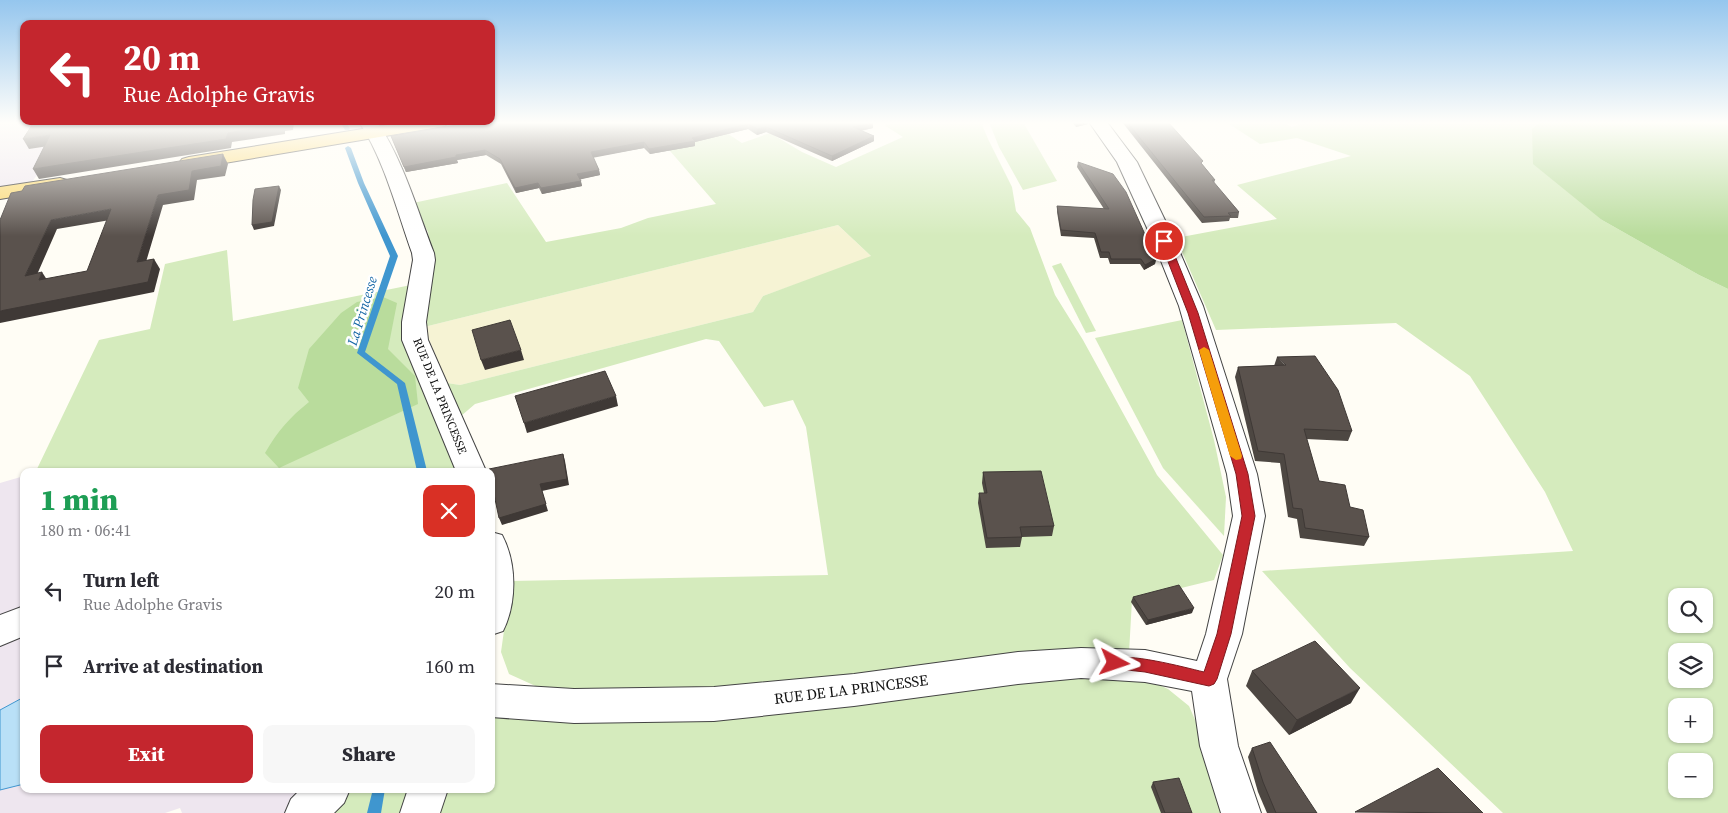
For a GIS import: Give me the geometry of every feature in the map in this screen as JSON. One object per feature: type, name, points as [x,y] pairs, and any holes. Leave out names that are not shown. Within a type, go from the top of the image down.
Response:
[{"type":"main road","points":[[169,166],[201,160]]},
{"type":"main road","points":[[0,193],[81,180]]},
{"type":"street","name":"RUE DE LA PRINCESSE","points":[[385,160],[423,253],[424,260],[414,322],[415,340],[470,468]]},
{"type":"street","points":[[1126,160],[1164,241],[1191,306],[1242,474],[1246,496],[1249,516],[1240,565],[1224,634],[1209,679],[1219,746],[1241,813]]},
{"type":"street","points":[[495,569],[498,587],[495,602]]},
{"type":"street","points":[[0,631],[20,622]]},
{"type":"street","name":"RUE DE LA PRINCESSE","points":[[495,700],[574,706],[714,704],[854,690],[1018,668],[1081,663],[1115,663],[1145,666],[1209,679]]},
{"type":"street","points":[[305,813],[326,793]]},
{"type":"street","points":[[420,813],[427,793]]},
{"type":"shaded area","points":[[0,160],[48,160],[26,190],[0,194]]},
{"type":"shaded area","points":[[838,225],[872,257],[763,296],[753,312],[460,385],[447,383],[424,327]]},
{"type":"shaded area","points":[[20,477],[20,793],[315,793],[294,813],[182,813],[180,808],[165,813],[0,813],[0,483]]},
{"type":"green space","points":[[678,160],[820,160],[836,167],[852,160],[998,160],[1012,187],[1016,211],[1030,228],[1055,295],[1083,340],[1157,475],[1223,555],[1214,580],[1132,600],[1129,653],[826,685],[551,693],[509,674],[501,652],[511,581],[828,575],[806,427],[793,400],[764,407],[719,341],[706,339],[475,404],[461,416],[447,383],[460,385],[753,312],[763,296],[871,256],[838,225],[424,327],[432,261],[428,232],[413,203],[507,183],[546,242],[621,228],[648,218],[716,204]]},
{"type":"green space","points":[[1006,160],[1045,160],[1057,181],[1023,190]]},
{"type":"green space","points":[[1336,160],[1556,160],[1602,220],[1699,275],[1728,289],[1728,813],[1503,813],[1350,668],[1262,571],[1573,551],[1545,492],[1470,376],[1396,323],[1216,330],[1176,238],[1277,219],[1237,185]]},
{"type":"green space","points":[[1533,160],[1728,160],[1728,289],[1699,275],[1602,220],[1533,164]]},
{"type":"green space","points":[[227,250],[233,321],[411,285],[402,322],[409,356],[438,410],[456,468],[37,468],[99,340],[150,329],[165,264]]},
{"type":"green space","points":[[1061,263],[1096,331],[1086,333],[1052,266]]},
{"type":"green space","points":[[383,297],[397,303],[388,349],[415,376],[418,404],[279,468],[265,453],[284,425],[309,402],[298,388],[309,349],[341,313],[357,302]]},
{"type":"green space","points":[[1182,320],[1214,440],[1226,497],[1224,536],[1163,468],[1095,338]]},
{"type":"green space","points":[[1140,676],[1168,689],[1189,706],[1206,745],[1228,813],[431,813],[437,793],[495,793],[495,714],[973,681]]},
{"type":"green space","points":[[338,793],[416,793],[411,813],[315,813]]},
{"type":"water","points":[[20,699],[20,785],[0,790],[0,710]]},
{"type":"building","points":[[38,160],[91,160],[33,169]]},
{"type":"building","points":[[186,160],[222,160],[221,166],[192,171],[189,190],[158,195],[137,262],[154,259],[148,282],[0,311],[0,220],[11,193],[22,191],[25,186]],"holes":[[[111,209],[87,271],[39,280],[42,272],[25,276],[51,220]]]},
{"type":"building","points":[[401,160],[441,160],[404,167]]},
{"type":"building","points":[[500,160],[595,160],[599,170],[577,174],[581,181],[541,188],[538,183],[515,188]]},
{"type":"building","points":[[1158,160],[1202,160],[1201,163],[1215,180],[1212,180],[1239,212],[1228,213],[1231,216],[1204,217]]},
{"type":"building","points":[[1078,162],[1113,174],[1126,192],[1156,259],[1145,265],[1141,259],[1111,259],[1109,252],[1101,252],[1095,233],[1061,230],[1057,206],[1109,209]]},
{"type":"building","points":[[279,186],[272,222],[252,225],[255,189]]},
{"type":"building","points":[[510,320],[521,350],[481,360],[472,330]]},
{"type":"building","points":[[1315,356],[1338,390],[1352,431],[1304,429],[1319,481],[1345,485],[1350,507],[1363,510],[1369,537],[1305,528],[1302,509],[1293,508],[1284,454],[1258,451],[1238,367],[1286,365],[1277,357]]},
{"type":"building","points":[[605,371],[616,396],[524,423],[515,396]]},
{"type":"building","points":[[563,454],[567,479],[540,484],[546,504],[499,518],[495,499],[494,468]]},
{"type":"building","points":[[1041,471],[1054,526],[1020,527],[1022,537],[987,538],[979,493],[987,493],[983,472]]},
{"type":"building","points":[[1179,585],[1194,608],[1148,620],[1133,597]]},
{"type":"building","points":[[1315,641],[1360,688],[1297,720],[1252,671]]},
{"type":"building","points":[[1270,742],[1317,813],[1276,813],[1252,748]]},
{"type":"building","points":[[1438,768],[1483,813],[1355,812]]},
{"type":"building","points":[[1179,778],[1192,813],[1165,813],[1153,782]]},
{"type":"waterway","name":"La Princesse","points":[[352,160],[394,256],[361,353],[401,383],[421,468]]},
{"type":"waterway","name":"La Princesse","points":[[374,813],[378,793]]},
{"type":"slow traffic","points":[[1204,350],[1236,456]]},
{"type":"route","points":[[1115,663],[1145,666],[1209,679],[1224,634],[1249,516],[1242,474],[1191,306],[1164,241]]}]
